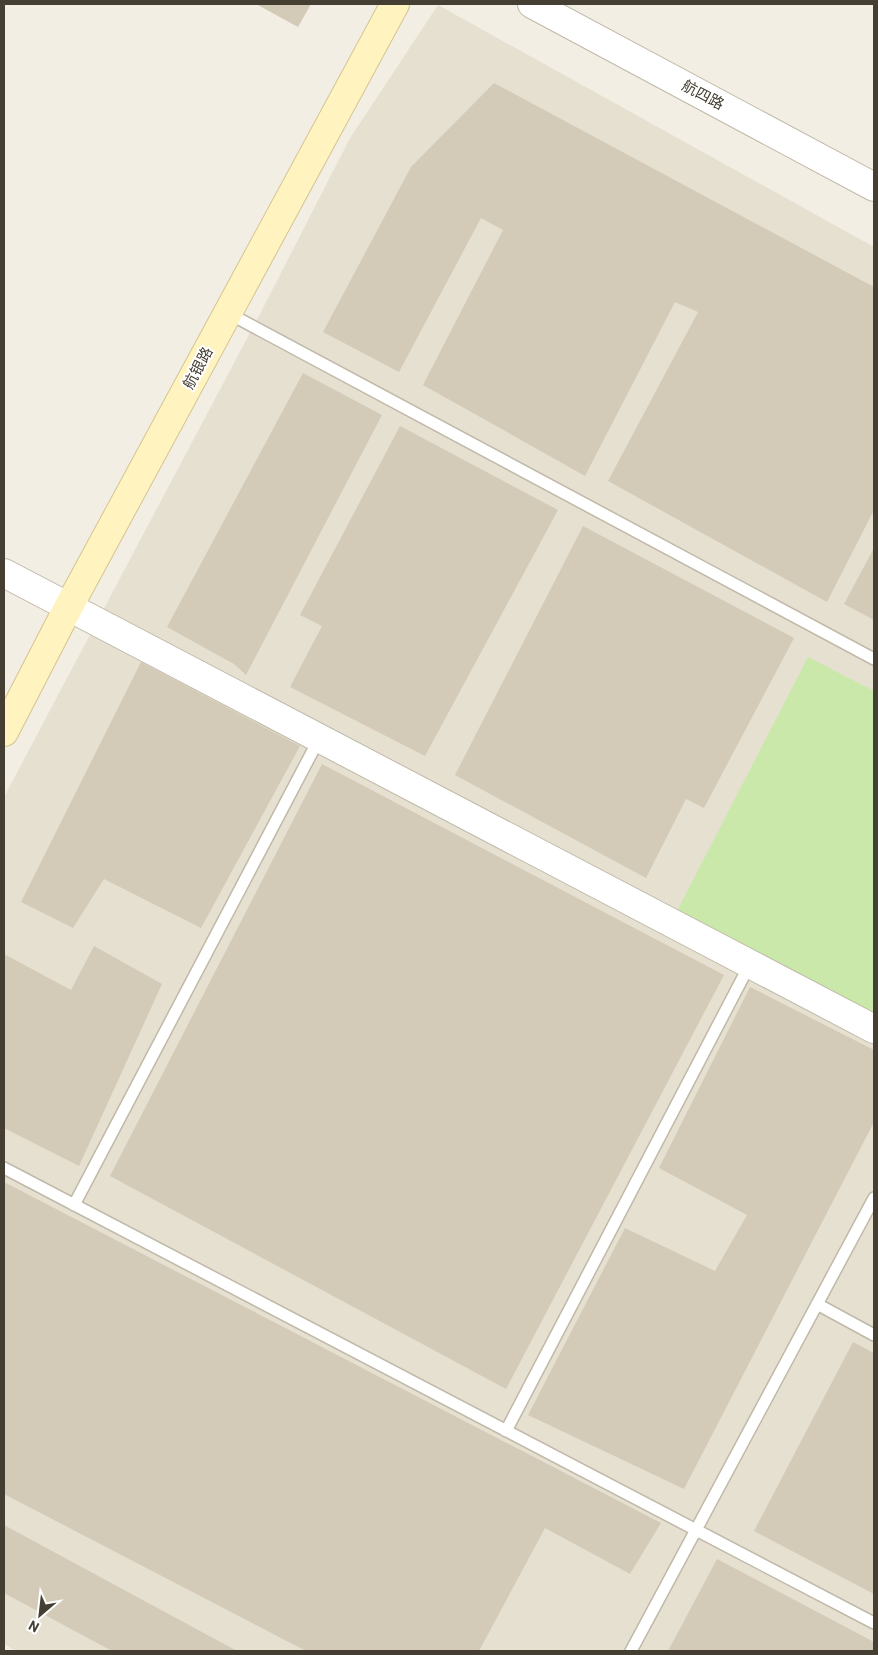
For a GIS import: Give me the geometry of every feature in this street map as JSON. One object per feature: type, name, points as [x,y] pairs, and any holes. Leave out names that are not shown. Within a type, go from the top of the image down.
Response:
[{"type":"main road","name":"航银路","points":[[4,732],[68,608],[395,4]]},
{"type":"street","name":"航四路","points":[[532,4],[874,187]]},
{"type":"street","points":[[4,573],[874,1029]]},
{"type":"lane","points":[[228,313],[874,659]]},
{"type":"lane","points":[[74,1205],[319,739]]},
{"type":"lane","points":[[506,1431],[750,964]]},
{"type":"lane","points":[[4,1168],[874,1623]]},
{"type":"lane","points":[[631,1651],[874,1198]]},
{"type":"lane","points":[[817,1304],[874,1335]]},
{"type":"shaded area","points":[[438,5],[874,247],[874,1651],[16,1651],[4,1644],[4,797],[261,312],[350,138]]},
{"type":"green space","points":[[808,657],[874,691],[874,1014],[677,911]]},
{"type":"building","points":[[256,4],[311,4],[298,27]]},
{"type":"building","points":[[494,83],[874,287],[874,510],[827,602],[608,481],[698,312],[675,302],[585,476],[423,385],[503,230],[481,218],[399,372],[323,332],[411,167]]},
{"type":"building","points":[[303,373],[382,415],[246,675],[234,664],[167,627]]},
{"type":"building","points":[[400,426],[558,510],[425,756],[290,687],[322,626],[300,615]]},
{"type":"building","points":[[583,526],[794,638],[704,808],[686,799],[646,878],[455,775]]},
{"type":"building","points":[[874,548],[874,620],[844,604]]},
{"type":"building","points":[[141,662],[300,746],[201,928],[104,879],[73,928],[21,902]]},
{"type":"building","points":[[322,764],[724,975],[506,1389],[110,1176]]},
{"type":"building","points":[[94,946],[162,984],[79,1166],[4,1128],[4,954],[71,990]]},
{"type":"building","points":[[750,987],[874,1050],[874,1122],[684,1489],[528,1415],[625,1228],[715,1271],[747,1215],[659,1168]]},
{"type":"building","points":[[4,1182],[661,1523],[630,1574],[545,1528],[479,1651],[306,1651],[4,1494]]},
{"type":"building","points":[[853,1342],[874,1353],[874,1594],[754,1531]]},
{"type":"building","points":[[4,1525],[237,1651],[112,1651],[4,1593]]},
{"type":"building","points":[[717,1559],[874,1642],[874,1651],[668,1651]]}]
